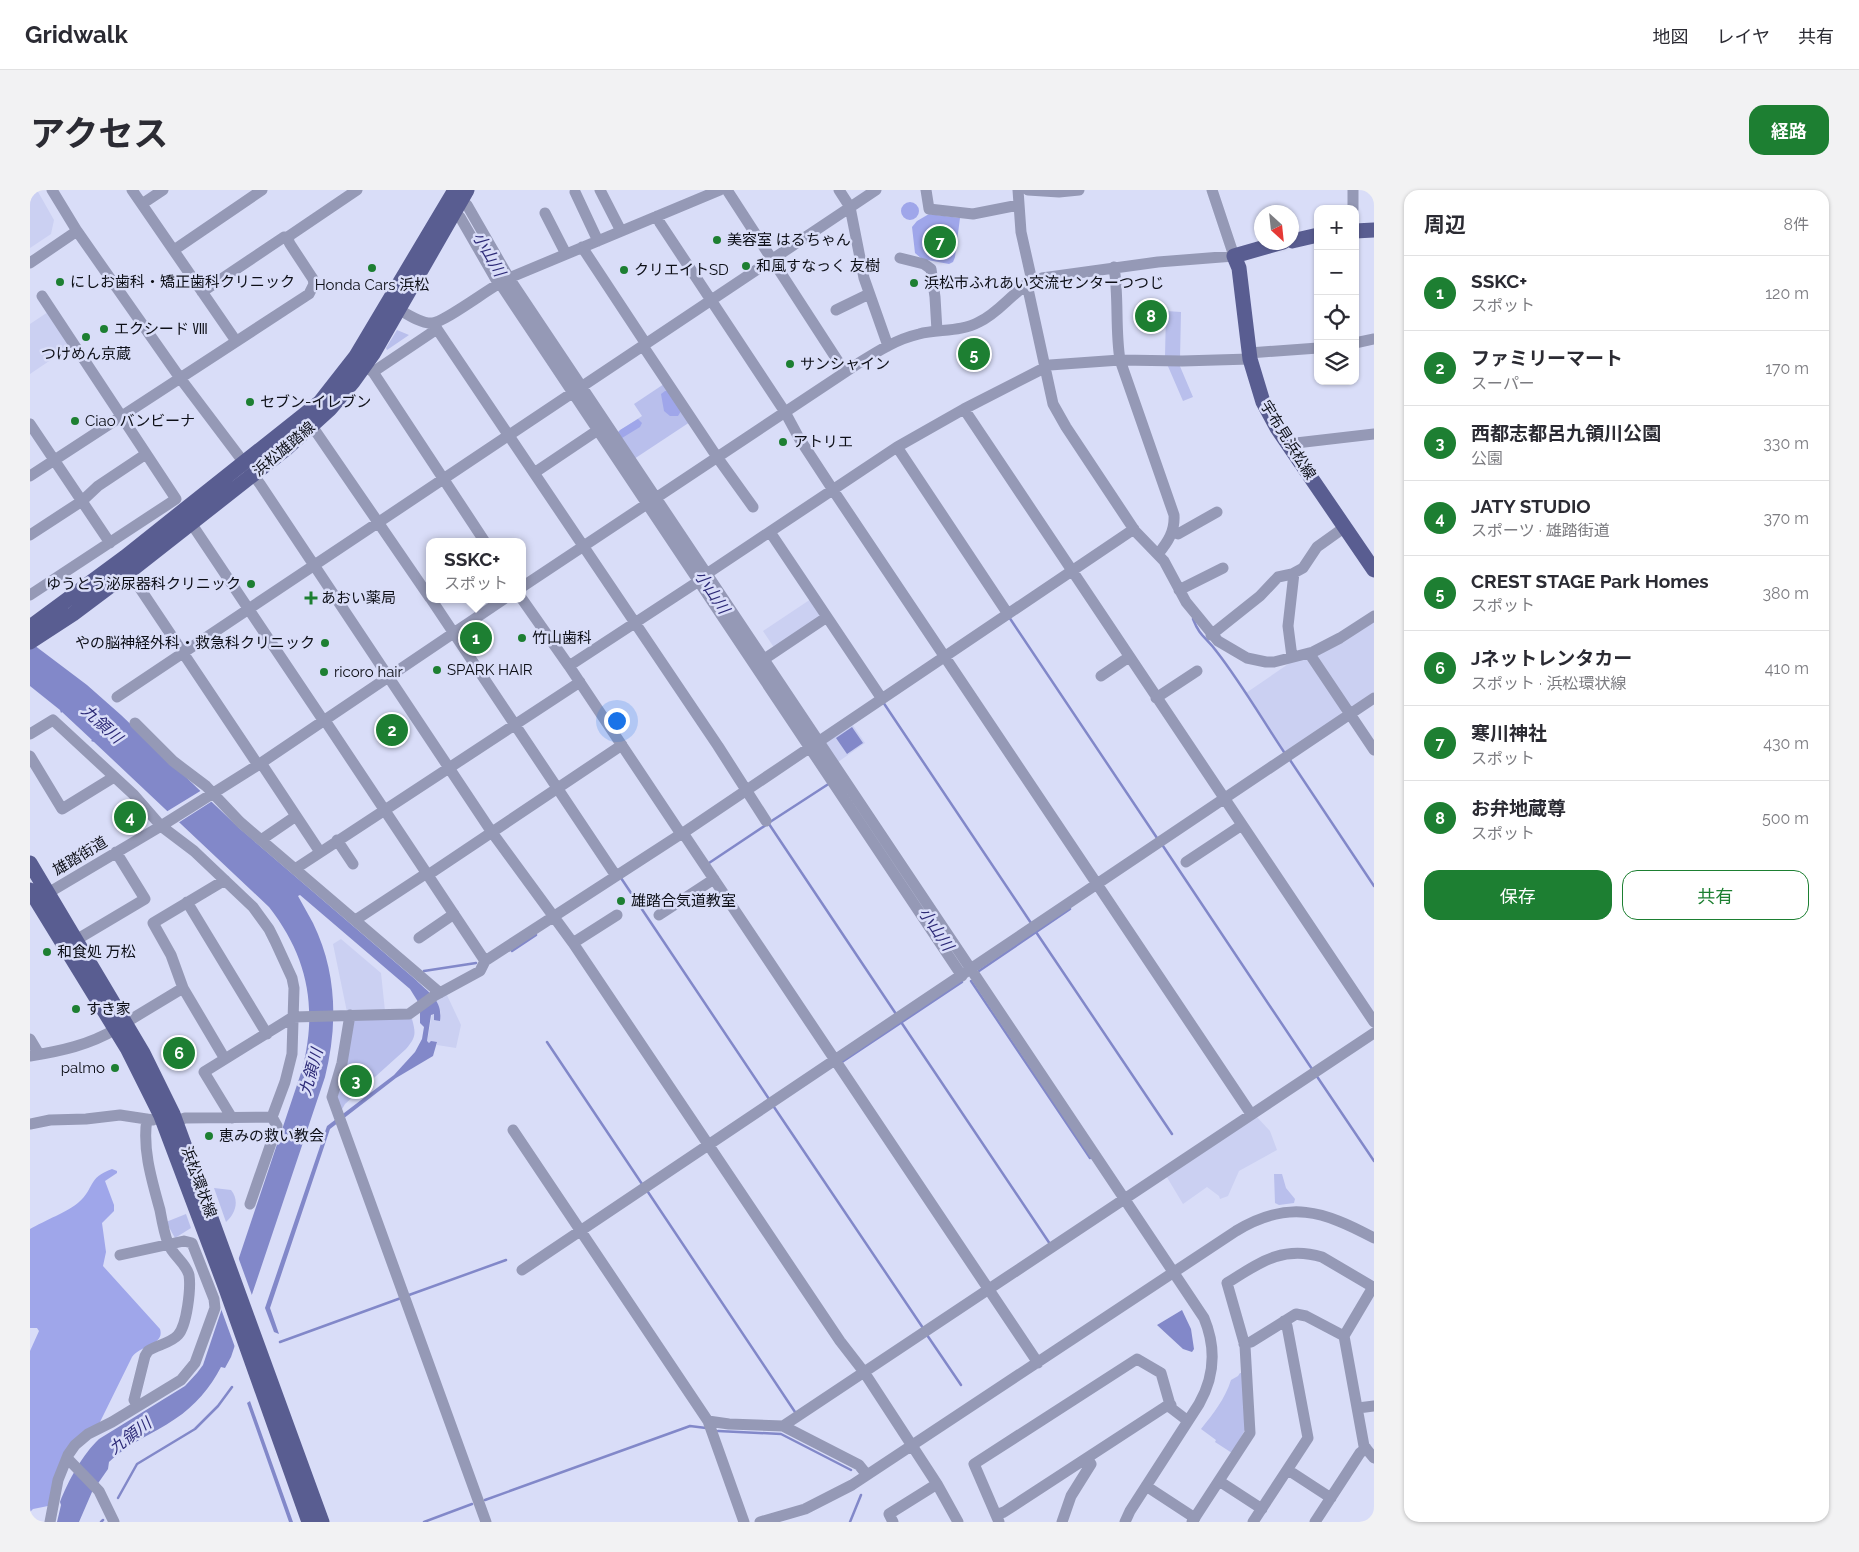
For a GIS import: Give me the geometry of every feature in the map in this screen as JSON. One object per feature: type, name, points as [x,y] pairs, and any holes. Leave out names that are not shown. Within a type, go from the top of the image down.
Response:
[{"type":"main road","name":"浜松雄踏線","points":[[31,636],[79,609],[191,523],[320,402],[393,306],[459,198]]},
{"type":"main road","name":"浜松雄踏線","points":[[31,636],[101,575],[312,426],[368,369],[393,306],[459,198]]},
{"type":"main road","points":[[1359,231],[1374,230]]},
{"type":"main road","points":[[1299,239],[1314,236]]},
{"type":"main road","points":[[1234,256],[1255,250]]},
{"type":"main road","name":"宇布見浜松線","points":[[1234,256],[1239,268],[1249,356],[1263,402],[1290,448],[1374,570]]},
{"type":"main road","name":"浜松環状線","points":[[30,863],[36,896],[120,1026],[152,1069],[176,1122],[322,1522]]},
{"type":"main road","name":"浜松環状線","points":[[36,896],[76,940],[120,1026],[141,1075],[154,1118],[225,1286],[309,1522]]},
{"type":"street","points":[[52,190],[77,230],[180,378],[248,470],[314,565],[491,831],[573,943],[840,1341],[864,1372],[937,1484],[958,1522]]},
{"type":"street","points":[[132,190],[236,341]]},
{"type":"street","points":[[142,204],[163,190]]},
{"type":"street","points":[[174,250],[262,190]]},
{"type":"street","points":[[600,190],[621,231]]},
{"type":"street","points":[[483,538],[368,369],[436,326],[503,280],[720,190]]},
{"type":"street","points":[[727,190],[845,372]]},
{"type":"street","points":[[839,190],[850,207],[862,272],[888,346]]},
{"type":"street","points":[[117,697],[876,190]]},
{"type":"street","points":[[926,190],[929,209],[973,214],[1019,205]]},
{"type":"street","points":[[1018,190],[1021,232],[1029,283],[1028,289],[1053,404],[1066,427],[1134,529],[1164,561],[1190,608],[1212,634],[1237,653],[1257,661],[1274,662],[1309,653],[1340,638],[1374,616]]},
{"type":"street","points":[[1028,190],[1059,192],[1079,190]]},
{"type":"street","points":[[526,584],[845,372],[888,346],[910,336],[967,327],[979,323],[1029,283],[1053,276],[1158,262],[1234,256],[1212,190]]},
{"type":"street","points":[[1353,190],[1353,205]]},
{"type":"street","points":[[30,476],[309,294],[314,284],[290,244],[289,238],[293,233],[351,192]]},
{"type":"street","points":[[575,192],[598,241]]},
{"type":"street","points":[[459,198],[467,205],[503,280],[966,973],[1204,1318],[1212,1346],[1212,1366],[1208,1386],[1125,1522]]},
{"type":"street","points":[[545,213],[566,254]]},
{"type":"street","points":[[657,216],[710,301],[785,412],[799,438],[833,490],[1251,1114]]},
{"type":"street","points":[[30,263],[77,230]]},
{"type":"street","points":[[202,292],[284,237],[289,238]]},
{"type":"street","points":[[582,247],[717,457],[753,507]]},
{"type":"street","points":[[900,258],[924,264],[931,269],[936,297],[937,331]]},
{"type":"street","points":[[1114,267],[1117,291],[1116,335],[1120,360],[1174,515],[1173,532],[1158,554]]},
{"type":"street","points":[[836,310],[869,294]]},
{"type":"street","points":[[30,595],[176,499],[42,296]]},
{"type":"street","points":[[393,306],[436,326],[718,746],[766,821]]},
{"type":"street","points":[[1359,342],[1374,339]]},
{"type":"street","points":[[569,666],[897,447],[964,409],[1050,365],[1120,360],[1182,361],[1314,348]]},
{"type":"street","points":[[577,390],[598,430],[651,501]]},
{"type":"street","points":[[964,409],[1374,1022]]},
{"type":"street","points":[[30,424],[110,543]]},
{"type":"street","points":[[312,426],[426,593]]},
{"type":"street","points":[[534,473],[598,430]]},
{"type":"street","points":[[1290,448],[1296,443],[1374,434]]},
{"type":"street","points":[[897,447],[1008,614]]},
{"type":"street","points":[[30,535],[82,501],[98,486],[146,454]]},
{"type":"street","points":[[1173,532],[1178,534],[1217,512]]},
{"type":"street","points":[[191,523],[485,962]]},
{"type":"street","points":[[1212,634],[1260,596],[1278,577],[1294,573],[1303,568],[1317,547],[1345,527]]},
{"type":"street","points":[[232,1118],[204,1072],[298,1017],[404,1015],[414,1010],[437,994],[480,971],[485,962],[746,791],[1134,529]]},
{"type":"street","points":[[770,532],[882,699]]},
{"type":"street","points":[[1179,590],[1223,568]]},
{"type":"street","points":[[129,572],[320,852]]},
{"type":"street","points":[[1292,658],[1288,626],[1294,573]]},
{"type":"street","points":[[703,578],[763,660],[794,715]]},
{"type":"street","points":[[433,603],[616,876]]},
{"type":"street","name":"雄踏街道","points":[[36,896],[166,823],[260,764],[498,603]]},
{"type":"street","points":[[525,603],[714,879],[1038,1363]]},
{"type":"street","points":[[763,660],[827,617]]},
{"type":"street","points":[[1309,653],[1374,750]]},
{"type":"street","points":[[1101,676],[1129,657]]},
{"type":"street","points":[[1156,698],[1197,670]]},
{"type":"street","points":[[295,869],[580,682]]},
{"type":"street","points":[[522,1270],[1374,698]]},
{"type":"street","points":[[30,734],[53,720],[166,823],[253,907],[275,941],[293,982],[298,1017],[285,1082],[272,1117],[277,1126],[250,1204]]},
{"type":"street","points":[[135,724],[240,822],[356,921],[437,994]]},
{"type":"street","points":[[356,921],[622,745]]},
{"type":"street","points":[[32,764],[62,809],[114,777]]},
{"type":"street","points":[[262,840],[296,816]]},
{"type":"street","points":[[1186,862],[1242,825]]},
{"type":"street","points":[[337,840],[353,864]]},
{"type":"street","points":[[76,940],[144,898],[116,852]]},
{"type":"street","points":[[659,916],[714,879]]},
{"type":"street","points":[[224,880],[152,924],[171,954],[183,988],[225,1059]]},
{"type":"street","points":[[187,902],[267,1034]]},
{"type":"street","points":[[419,938],[454,914]]},
{"type":"street","points":[[573,943],[617,914]]},
{"type":"street","points":[[30,1039],[35,1055],[79,1046],[120,1026],[183,988]]},
{"type":"street","points":[[345,1016],[342,1063],[332,1097],[486,1522]]},
{"type":"street","points":[[783,1426],[1374,1033]]},
{"type":"street","points":[[30,1124],[50,1120],[86,1119],[120,1115],[154,1118]]},
{"type":"street","points":[[176,1122],[184,1118],[272,1117]]},
{"type":"street","points":[[138,1406],[134,1400],[148,1351],[172,1340],[178,1335],[185,1321],[189,1282],[188,1274],[168,1244],[148,1160],[146,1128],[154,1118]]},
{"type":"street","points":[[513,1130],[708,1421],[744,1522]]},
{"type":"street","points":[[760,1522],[813,1506],[836,1495],[1246,1224],[1280,1213],[1304,1212],[1327,1216],[1374,1238]]},
{"type":"street","points":[[50,1522],[58,1480],[70,1462],[75,1445],[84,1437],[181,1380],[191,1369],[215,1308],[214,1299],[192,1243],[184,1241],[120,1255]]},
{"type":"street","points":[[1146,1486],[1193,1520],[1250,1434],[1244,1344],[1227,1283],[1266,1259],[1294,1252],[1322,1257],[1373,1287],[1344,1336],[1366,1448],[1374,1458]]},
{"type":"street","points":[[1244,1344],[1252,1342],[1296,1314],[1302,1314],[1344,1336]]},
{"type":"street","points":[[1253,1522],[1308,1438],[1288,1326],[1284,1321]]},
{"type":"street","points":[[1171,1405],[1165,1407],[1004,1512],[997,1519],[974,1464],[1137,1359],[1161,1373],[1172,1408],[1188,1421]]},
{"type":"street","points":[[1358,1408],[1374,1406]]},
{"type":"street","points":[[708,1421],[729,1424],[783,1426],[859,1465],[867,1475]]},
{"type":"street","points":[[1315,1522],[1360,1453],[1366,1448]]},
{"type":"street","points":[[1062,1522],[1071,1496],[1091,1464],[1087,1458]]},
{"type":"street","points":[[70,1462],[99,1492],[114,1522]]},
{"type":"street","points":[[1288,1470],[1331,1498]]},
{"type":"street","points":[[1219,1481],[1262,1509]]},
{"type":"street","points":[[893,1522],[889,1514],[937,1484]]},
{"type":"shaded area","points":[[30,190],[37,190],[54,220],[51,234],[30,248]]},
{"type":"shaded area","points":[[910,202],[916,205],[919,211],[916,217],[910,220],[904,217],[901,211],[904,205]]},
{"type":"shaded area","points":[[929,214],[960,218],[955,257],[953,262],[949,264],[922,259],[915,253],[912,227],[917,221]]},
{"type":"shaded area","points":[[1166,311],[1181,312],[1180,358],[1165,357]]},
{"type":"shaded area","points":[[48,312],[78,357],[74,360],[67,349],[30,374],[30,324]]},
{"type":"shaded area","points":[[397,330],[409,335],[387,350],[386,348]]},
{"type":"shaded area","points":[[1167,364],[1179,364],[1193,397],[1183,401]]},
{"type":"shaded area","points":[[664,384],[690,422],[634,459],[616,433],[642,416],[634,404]]},
{"type":"shaded area","points":[[668,391],[681,411],[678,416],[670,416],[664,411],[661,394]]},
{"type":"shaded area","points":[[638,419],[642,423],[640,427],[622,438],[618,433],[620,430]]},
{"type":"shaded area","points":[[811,599],[822,615],[775,649],[763,631]]},
{"type":"shaded area","points":[[1374,620],[1374,692],[1350,709],[1314,654]]},
{"type":"shaded area","points":[[1308,657],[1342,709],[1341,715],[1285,752],[1246,693],[1294,660]]},
{"type":"shaded area","points":[[852,724],[865,743],[838,762],[825,742]]},
{"type":"shaded area","points":[[341,939],[381,973],[385,1011],[347,1012],[333,944]]},
{"type":"shaded area","points":[[446,993],[461,1025],[456,1048],[427,1042],[432,1014],[435,1015],[434,1020],[440,1020],[441,1013],[435,999]]},
{"type":"shaded area","points":[[357,1019],[412,1019],[414,1035],[406,1049],[345,1104],[341,1111],[336,1097],[353,1022]]},
{"type":"shaded area","points":[[1255,1115],[1270,1131],[1277,1150],[1239,1171],[1228,1196],[1220,1199],[1219,1196],[1207,1187],[1183,1204],[1165,1174]]},
{"type":"shaded area","points":[[112,1169],[117,1171],[117,1173],[105,1181],[114,1205],[114,1211],[102,1223],[106,1252],[103,1266],[160,1329],[161,1334],[156,1342],[132,1357],[100,1422],[82,1435],[48,1506],[33,1509],[30,1512],[30,1351],[39,1331],[37,1328],[30,1328],[30,1229],[75,1205],[84,1197],[99,1176]]},
{"type":"shaded area","points":[[1274,1174],[1282,1174],[1286,1188],[1295,1199],[1294,1203],[1279,1205],[1275,1203]]},
{"type":"shaded area","points":[[214,1188],[231,1190],[234,1194],[236,1203],[234,1211],[226,1222]]},
{"type":"shaded area","points":[[186,1214],[191,1228],[175,1238],[166,1222]]},
{"type":"shaded area","points":[[1240,1373],[1243,1373],[1246,1428],[1232,1453],[1215,1442],[1216,1440],[1201,1429],[1222,1400],[1231,1380]]},
{"type":"water","name":"九領川","points":[[30,642],[87,685],[239,828],[416,980],[437,1002],[440,1014],[440,1021],[434,1020],[434,1014],[431,1015],[427,1041],[429,1043],[431,1041],[437,1042],[433,1056],[396,1078],[330,1129],[270,1308],[279,1334],[274,1332],[265,1308],[327,1126],[394,1075],[415,1052],[422,1039],[424,1027],[420,1023],[420,1005],[410,989],[300,895],[298,896],[313,923],[327,960],[333,999],[332,1038],[325,1077],[231,1357],[225,1368],[221,1367],[207,1389],[189,1408],[167,1424],[124,1449],[109,1462],[108,1469],[92,1492],[79,1522],[57,1522],[63,1494],[76,1468],[87,1452],[99,1439],[185,1386],[203,1365],[302,1070],[307,1047],[309,1004],[301,964],[293,945],[269,907],[60,710],[30,686]]},
{"type":"water","points":[[852,727],[863,743],[847,754],[836,738]]},
{"type":"water","points":[[1182,1310],[1191,1329],[1194,1349],[1192,1352],[1183,1349],[1157,1325]]},
{"type":"water","points":[[250,1401],[293,1522],[289,1522],[247,1403]]},
{"type":"pier","points":[[202,790],[214,800],[178,823],[166,812]]},
{"type":"pier","points":[[237,1254],[253,1298],[236,1350],[220,1306]]},
{"type":"waterway","points":[[1009,617],[1157,838]]},
{"type":"waterway","points":[[1193,619],[1201,633],[1234,676],[1284,752]]},
{"type":"waterway","points":[[883,702],[1031,923]]},
{"type":"waterway","points":[[1290,760],[1374,886]]},
{"type":"waterway","points":[[770,822],[830,783]]},
{"type":"waterway","points":[[769,824],[896,1014]]},
{"type":"waterway","points":[[709,863],[766,825]]},
{"type":"waterway","points":[[1163,846],[1312,1069]]},
{"type":"waterway","points":[[621,878],[769,1099]]},
{"type":"waterway","points":[[979,971],[1070,909]]},
{"type":"waterway","points":[[1036,932],[1172,1134]]},
{"type":"waterway","points":[[512,951],[536,935]]},
{"type":"waterway","points":[[424,971],[476,963]]},
{"type":"waterway","points":[[971,981],[1090,1158]]},
{"type":"waterway","points":[[842,1062],[962,982]]},
{"type":"waterway","points":[[901,1022],[1050,1244]]},
{"type":"waterway","points":[[547,1042],[642,1184]]},
{"type":"waterway","points":[[1316,1075],[1374,1161]]},
{"type":"waterway","points":[[774,1107],[923,1328]]},
{"type":"waterway","points":[[648,1192],[795,1412]]},
{"type":"waterway","points":[[409,1295],[506,1260]]},
{"type":"waterway","points":[[280,1342],[401,1298]]},
{"type":"waterway","points":[[927,1335],[961,1385]]},
{"type":"waterway","points":[[118,1498],[137,1464],[195,1429],[218,1406],[232,1387]]},
{"type":"waterway","points":[[485,1500],[690,1426],[706,1428]]},
{"type":"waterway","points":[[718,1431],[781,1434],[851,1470]]},
{"type":"waterway","points":[[850,1522],[861,1495]]},
{"type":"waterway","points":[[424,1522],[472,1504]]},
{"type":"place","name":"美容室 はるちゃん","points":[[717,240]]},
{"type":"place","name":"寒川神社","points":[[940,242]]},
{"type":"place","name":"和風すなっく 友樹","points":[[746,266]]},
{"type":"place","name":"Honda Cars 浜松","points":[[372,268]]},
{"type":"place","name":"クリエイトSD","points":[[624,270]]},
{"type":"place","name":"にしお歯科・矯正歯科クリニック","points":[[60,282]]},
{"type":"place","name":"浜松市ふれあい交流センターつつじ","points":[[914,283]]},
{"type":"place","name":"お弁地蔵尊","points":[[1151,316]]},
{"type":"place","name":"エクシード Ⅷ","points":[[104,329]]},
{"type":"place","name":"つけめん京蔵","points":[[86,337]]},
{"type":"place","name":"CREST STAGE Park Homes","points":[[974,354]]},
{"type":"place","name":"サンシャイン","points":[[790,364]]},
{"type":"place","name":"セブン-イレブン","points":[[250,402]]},
{"type":"place","name":"Ciao バンビーナ","points":[[75,421]]},
{"type":"place","name":"アトリエ","points":[[783,442]]},
{"type":"place","name":"ゆうとう泌尿器科クリニック","points":[[251,584]]},
{"type":"place","name":"あおい薬局","points":[[311,598]]},
{"type":"place","name":"SSKC+","points":[[476,638]]},
{"type":"place","name":"竹山歯科","points":[[522,638]]},
{"type":"place","name":"やの脳神経外科・救急科クリニック","points":[[325,643]]},
{"type":"place","name":"SPARK HAIR","points":[[437,670]]},
{"type":"place","name":"ricoro hair","points":[[324,672]]},
{"type":"place","name":"ファミリーマート","points":[[392,730]]},
{"type":"place","name":"JATY STUDIO","points":[[130,817]]},
{"type":"place","name":"雄踏合気道教室","points":[[621,901]]},
{"type":"place","name":"和食処 万松","points":[[47,952]]},
{"type":"place","name":"すき家","points":[[76,1009]]},
{"type":"place","name":"Jネットレンタカー","points":[[179,1053]]},
{"type":"place","name":"palmo","points":[[115,1068]]},
{"type":"place","name":"西都志都呂九領川公園","points":[[356,1081]]},
{"type":"place","name":"恵みの救い教会","points":[[209,1136]]},
{"type":"water label","name":"小山川","points":[[489,254]]},
{"type":"water label","name":"小山川","points":[[712,592]]},
{"type":"water label","name":"小山川","points":[[936,929]]}]
